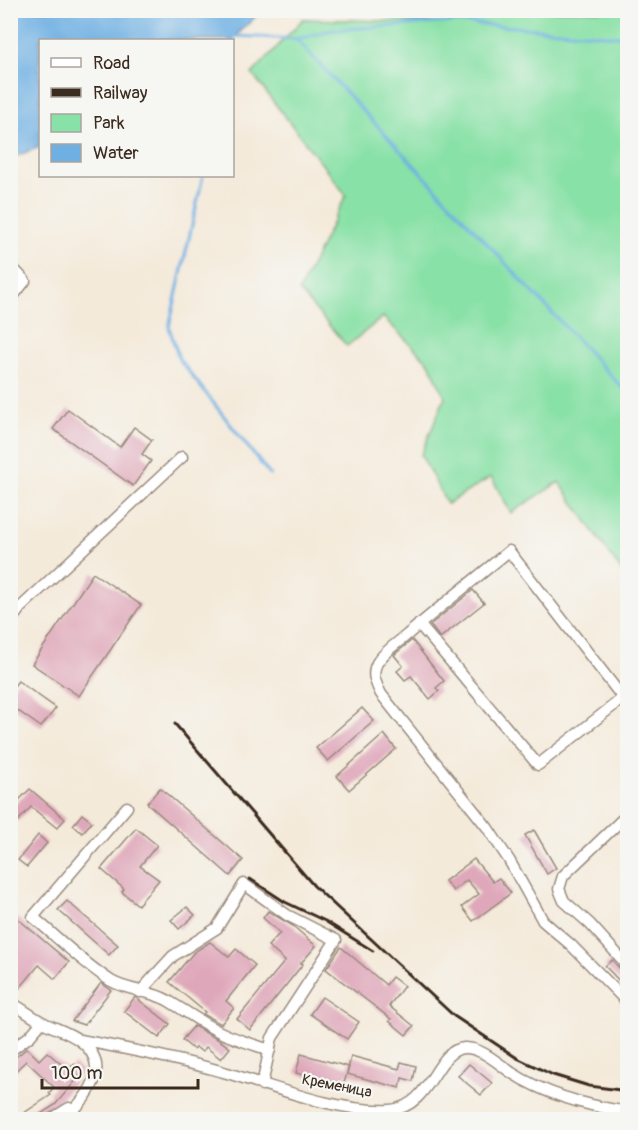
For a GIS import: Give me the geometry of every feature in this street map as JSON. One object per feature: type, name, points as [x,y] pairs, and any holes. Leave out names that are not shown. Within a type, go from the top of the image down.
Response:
[{"type":"street","points":[[10,265],[25,281],[10,300]]},
{"type":"street","points":[[10,622],[20,608],[182,457]]},
{"type":"street","points":[[419,624],[538,765],[623,698],[509,551],[419,624],[376,664],[375,682],[381,694],[487,826],[543,921],[571,945],[627,1003]]},
{"type":"street","points":[[126,807],[33,917],[111,981],[125,988],[153,994],[227,1035],[270,1050]]},
{"type":"street","points":[[627,814],[563,876],[559,889],[564,901],[590,924],[627,966]]},
{"type":"street","points":[[140,992],[173,956],[216,928],[244,884],[287,915],[336,940],[272,1038],[262,1085]]},
{"type":"street","name":"Кременица","points":[[10,1002],[42,1022],[80,1040],[226,1072],[262,1085],[336,1104],[392,1110],[407,1105],[419,1098],[445,1060],[453,1052],[464,1048],[486,1055],[516,1075],[561,1096],[596,1107],[627,1112]]},
{"type":"street","points":[[10,1051],[30,1036],[42,1022]]},
{"type":"street","points":[[63,1119],[87,1096],[95,1080],[97,1066],[91,1053],[80,1040]]},
{"type":"street","points":[[50,1119],[87,1096]]},
{"type":"green space","points":[[472,11],[627,11],[627,579],[559,482],[511,513],[491,477],[447,504],[421,455],[445,397],[429,363],[383,317],[347,346],[299,291],[346,195],[252,74],[303,19],[467,23]]},
{"type":"water","points":[[11,10],[269,11],[261,11],[233,39],[39,39],[39,147],[11,158]]},
{"type":"building","points":[[68,409],[120,447],[134,427],[152,440],[142,454],[151,461],[133,486],[53,429]]},
{"type":"building","points":[[93,573],[141,605],[79,696],[32,664]]},
{"type":"building","points":[[473,590],[484,603],[440,638],[430,625]]},
{"type":"building","points":[[412,640],[444,681],[436,688],[439,691],[430,699],[411,676],[405,680],[397,671],[403,666],[394,655]]},
{"type":"building","points":[[18,681],[56,708],[41,727],[10,705],[10,691]]},
{"type":"building","points":[[362,708],[374,721],[328,761],[316,748]]},
{"type":"building","points":[[384,734],[396,749],[349,790],[337,776]]},
{"type":"building","points":[[160,788],[243,860],[230,876],[147,803]]},
{"type":"building","points":[[30,789],[65,819],[57,828],[31,807],[18,821],[10,813],[10,809]]},
{"type":"building","points":[[82,814],[92,822],[82,833],[73,825]]},
{"type":"building","points":[[136,828],[157,845],[140,866],[159,880],[138,905],[122,892],[124,889],[101,869]]},
{"type":"building","points":[[534,830],[556,868],[547,874],[525,835]]},
{"type":"building","points":[[38,835],[47,843],[27,867],[18,860]]},
{"type":"building","points":[[474,859],[493,882],[499,878],[511,893],[473,921],[462,907],[479,894],[467,880],[453,891],[445,881]]},
{"type":"building","points":[[67,901],[118,945],[109,955],[58,910]]},
{"type":"building","points":[[187,907],[195,915],[179,929],[171,920]]},
{"type":"building","points":[[268,911],[293,926],[316,946],[250,1030],[237,1019],[285,961],[268,946],[280,933],[263,918]]},
{"type":"building","points":[[17,918],[69,962],[55,979],[39,965],[20,988],[10,980],[10,925]]},
{"type":"building","points":[[210,942],[229,957],[236,949],[255,965],[226,1001],[234,1008],[221,1024],[203,1014],[205,1012],[169,982],[194,952]]},
{"type":"building","points":[[341,947],[386,985],[392,977],[404,986],[389,1006],[414,1026],[406,1035],[389,1021],[391,1019],[326,969]]},
{"type":"building","points":[[612,960],[627,973],[627,989],[605,966]]},
{"type":"building","points":[[101,983],[111,990],[84,1025],[72,1021]]},
{"type":"building","points":[[135,997],[170,1024],[159,1038],[124,1011]]},
{"type":"building","points":[[322,997],[359,1022],[347,1039],[310,1014]]},
{"type":"building","points":[[194,1026],[230,1048],[221,1059],[206,1047],[202,1052],[196,1047],[194,1050],[182,1040]]},
{"type":"building","points":[[27,1048],[39,1060],[47,1052],[68,1070],[74,1064],[83,1072],[55,1105],[33,1119],[15,1119],[51,1095],[49,1093],[54,1087],[26,1061],[10,1076],[10,1062]]},
{"type":"building","points":[[301,1054],[349,1067],[343,1086],[296,1073]]},
{"type":"building","points":[[351,1056],[399,1069],[401,1062],[416,1066],[413,1081],[402,1078],[400,1088],[347,1074]]},
{"type":"building","points":[[469,1064],[492,1083],[481,1095],[458,1076]]},
{"type":"waterway","points":[[297,39],[332,30],[450,22],[454,10]]},
{"type":"waterway","points":[[450,22],[467,23],[493,10]]},
{"type":"waterway","points":[[467,23],[628,37]]},
{"type":"waterway","points":[[234,39],[235,36],[296,39],[628,394]]},
{"type":"waterway","points":[[203,177],[169,327],[179,359],[270,475]]},
{"type":"railway","points":[[175,724],[314,886],[454,1016],[517,1058],[553,1075],[589,1086],[628,1091]]},
{"type":"railway","points":[[250,879],[285,902],[325,921],[373,951]]},
{"type":"railway","points":[[211,1120],[293,1116],[420,1120]]}]
